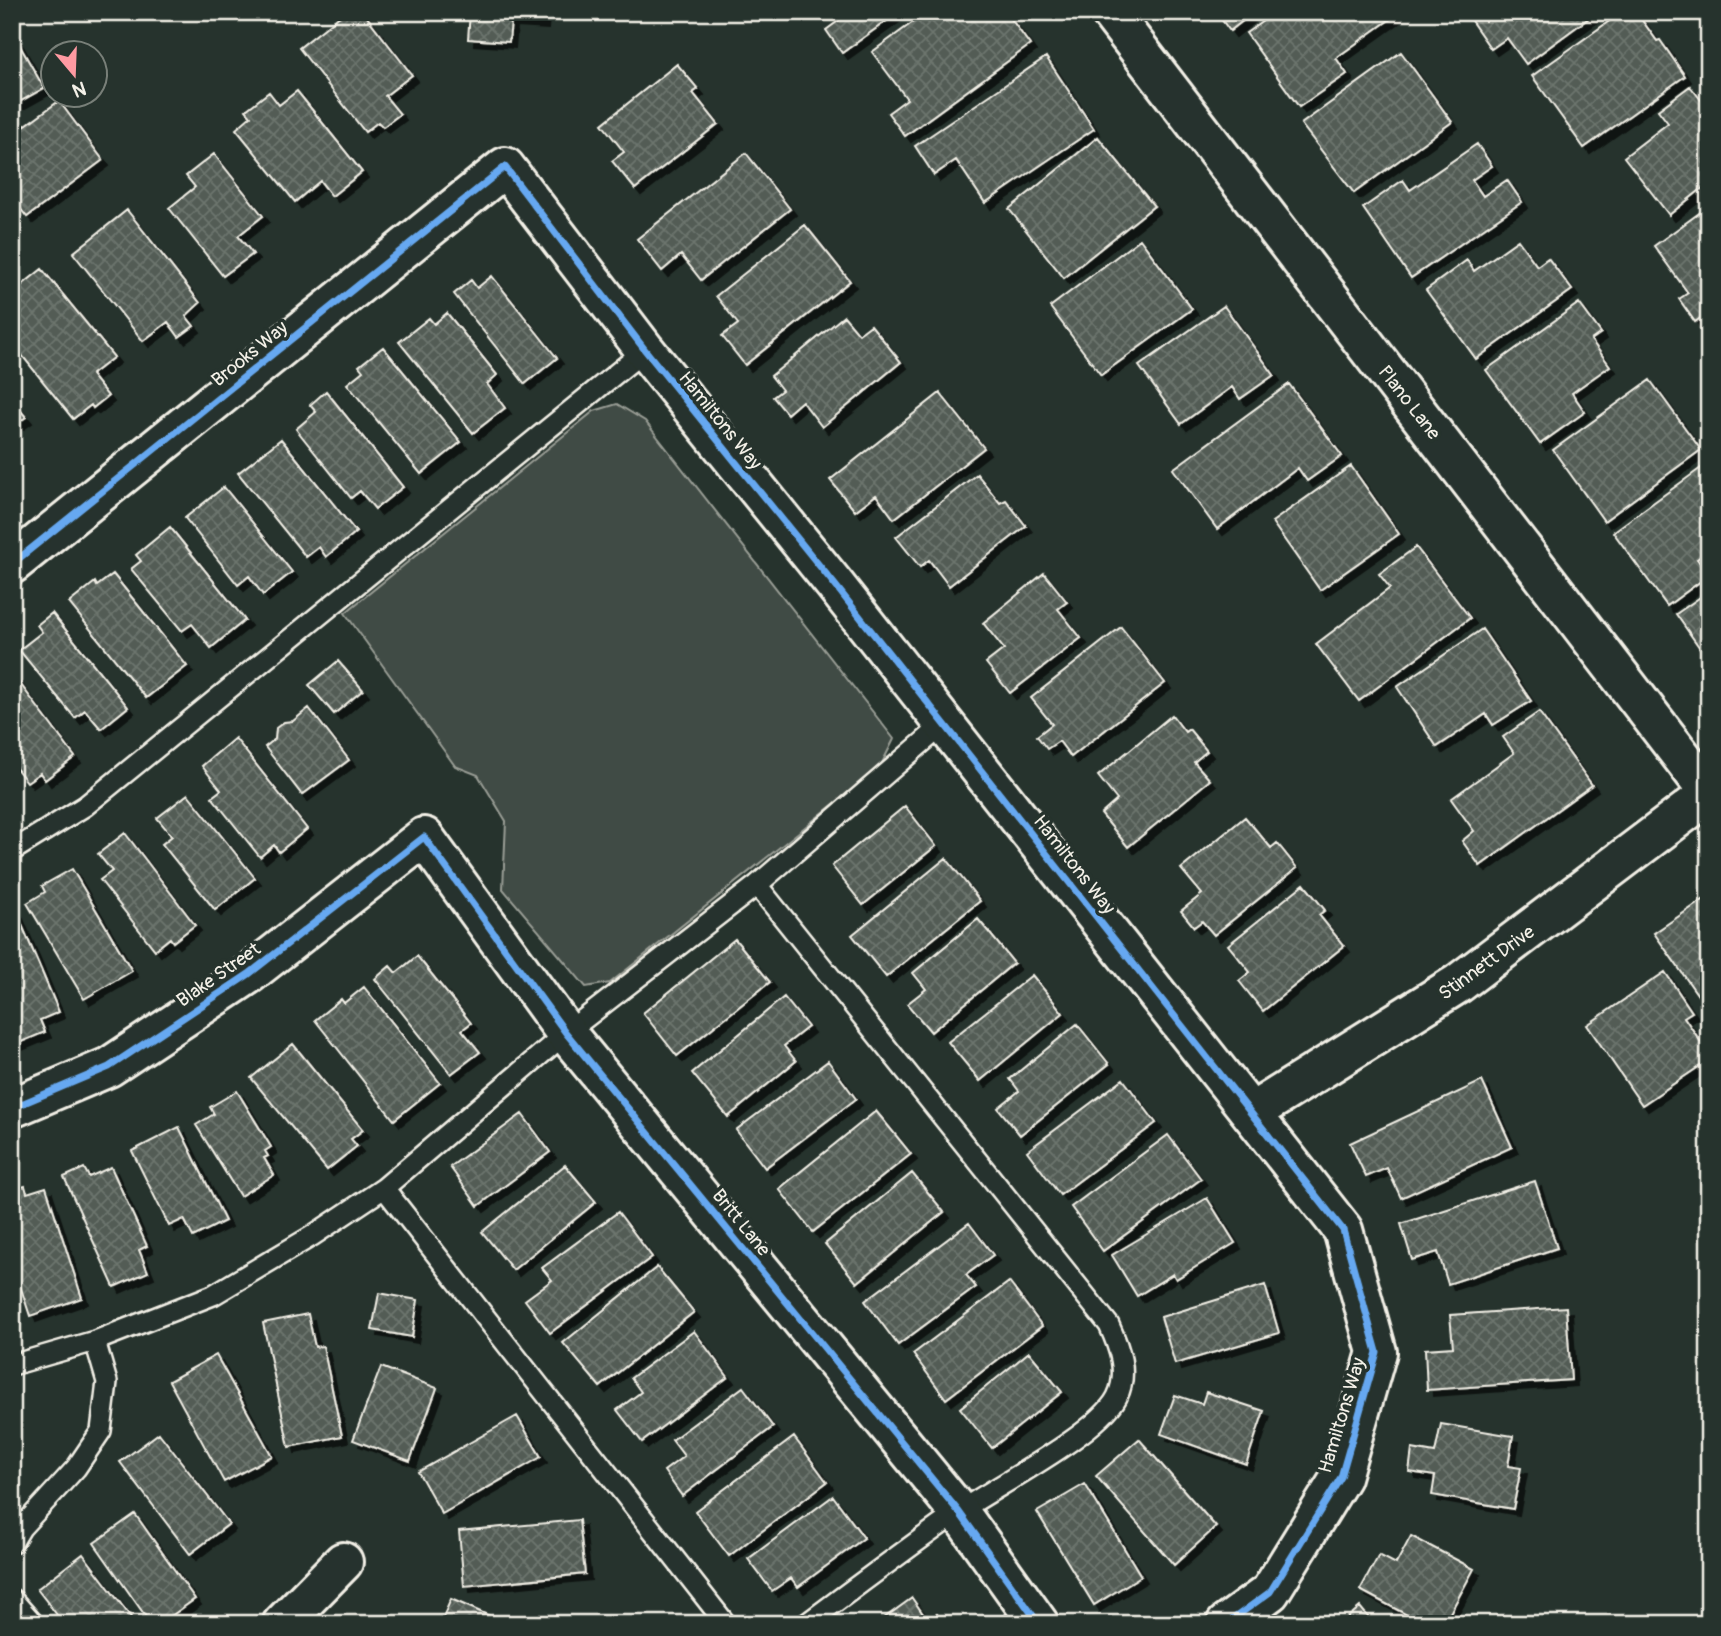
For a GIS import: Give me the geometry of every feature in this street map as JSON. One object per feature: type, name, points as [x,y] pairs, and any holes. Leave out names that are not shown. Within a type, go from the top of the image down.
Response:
[{"type":"street","name":"Plano Lane","points":[[1110,12],[1709,793]]},
{"type":"street","name":"Hamiltons Way","points":[[505,167],[645,350],[1343,1230],[1377,1352],[1341,1477],[1270,1592],[1226,1624]]},
{"type":"street","name":"Brooks Way","points":[[12,564],[505,167]]},
{"type":"street","name":"Stinnett Drive","points":[[1251,1112],[1459,983],[1709,793]]},
{"type":"street","name":"Britt Lane","points":[[424,837],[566,1033],[959,1512],[1039,1624]]},
{"type":"street","name":"Blake Street","points":[[12,1108],[109,1067],[249,974],[424,837]]},
{"type":"street","points":[[282,1624],[343,1562]]},
{"type":"lane","points":[[12,850],[85,806],[645,350]]},
{"type":"lane","points":[[12,1365],[95,1341],[213,1295],[312,1236],[384,1188],[566,1033],[757,885],[944,724]]},
{"type":"lane","points":[[757,885],[1109,1325],[1120,1352],[1123,1379],[1117,1396],[1104,1414],[1076,1436],[959,1512],[806,1624]]},
{"type":"lane","points":[[384,1188],[726,1624]]},
{"type":"lane","points":[[12,1543],[21,1528],[76,1468],[101,1431],[107,1382],[95,1341]]},
{"type":"lane","points":[[12,1599],[34,1624]]},
{"type":"shaded area","points":[[617,404],[645,421],[894,739],[880,767],[610,983],[586,987],[503,889],[506,821],[478,775],[455,766],[345,613],[594,411]]},
{"type":"building","points":[[345,12],[363,12],[412,75],[385,96],[400,114],[383,127],[378,122],[365,132],[299,48]]},
{"type":"building","points":[[470,12],[543,12],[542,23],[511,21],[509,42],[468,39]]},
{"type":"building","points":[[842,12],[899,12],[842,53],[826,30],[845,16]]},
{"type":"building","points":[[927,12],[1006,12],[1030,45],[905,136],[888,113],[907,99],[872,52]]},
{"type":"building","points":[[1216,12],[1254,12],[1230,31]]},
{"type":"building","points":[[1276,12],[1394,12],[1396,15],[1336,58],[1347,74],[1299,107],[1246,33]]},
{"type":"building","points":[[1465,12],[1597,12],[1526,64],[1507,38],[1491,49]]},
{"type":"building","points":[[1622,12],[1636,12],[1685,76],[1584,148],[1532,76]]},
{"type":"building","points":[[12,32],[38,78],[38,91],[12,106]]},
{"type":"building","points":[[1401,52],[1452,122],[1354,193],[1301,124]]},
{"type":"building","points":[[1046,57],[1094,129],[985,203],[956,160],[934,175],[915,146]]},
{"type":"building","points":[[677,64],[698,89],[693,93],[718,124],[635,189],[612,161],[624,152],[602,124]]},
{"type":"building","points":[[1690,86],[1709,110],[1709,183],[1669,215],[1624,157],[1668,123],[1658,110]]},
{"type":"building","points":[[297,91],[362,172],[332,196],[320,181],[295,202],[236,129],[251,116],[246,110],[269,92],[279,105]]},
{"type":"building","points":[[49,108],[64,108],[103,160],[27,217],[12,198],[12,135]]},
{"type":"building","points":[[1098,137],[1154,206],[1064,278],[1009,209]]},
{"type":"building","points":[[1477,144],[1492,166],[1472,180],[1483,196],[1507,180],[1522,202],[1411,278],[1363,208],[1403,180],[1410,190]]},
{"type":"building","points":[[746,153],[790,209],[701,280],[681,255],[662,271],[637,239]]},
{"type":"building","points":[[214,154],[263,216],[238,236],[253,254],[223,276],[169,208],[195,187],[186,176]]},
{"type":"building","points":[[1709,206],[1709,312],[1695,322],[1679,299],[1688,293],[1654,246]]},
{"type":"building","points":[[127,210],[200,303],[186,316],[194,326],[179,337],[168,322],[143,341],[73,253]]},
{"type":"building","points":[[805,225],[850,281],[745,365],[722,336],[738,324],[716,296]]},
{"type":"building","points":[[1140,239],[1192,309],[1101,375],[1050,307]]},
{"type":"building","points":[[1518,240],[1537,266],[1548,258],[1572,290],[1476,359],[1426,290],[1467,260],[1474,271]]},
{"type":"building","points":[[42,269],[114,357],[91,375],[108,396],[73,419],[12,343],[12,293]]},
{"type":"building","points":[[492,276],[557,358],[525,384],[454,294],[471,280],[477,288]]},
{"type":"building","points":[[1579,303],[1601,333],[1591,340],[1610,366],[1572,393],[1585,412],[1540,444],[1486,370]]},
{"type":"building","points":[[1224,306],[1274,375],[1240,399],[1232,387],[1181,424],[1139,366]]},
{"type":"building","points":[[447,313],[497,375],[487,384],[505,408],[473,433],[399,342],[429,318],[434,324]]},
{"type":"building","points":[[844,316],[859,334],[871,325],[901,362],[822,427],[802,401],[787,414],[773,397],[782,390],[771,376]]},
{"type":"building","points":[[383,347],[461,442],[421,474],[347,384],[363,371],[359,366]]},
{"type":"building","points":[[1650,380],[1701,450],[1604,521],[1553,450]]},
{"type":"building","points":[[1289,384],[1342,456],[1307,481],[1298,468],[1217,529],[1173,469]]},
{"type":"building","points":[[326,391],[403,487],[375,509],[360,491],[351,498],[296,429],[316,412],[310,405]]},
{"type":"building","points":[[940,393],[984,448],[894,519],[876,495],[855,511],[830,480]]},
{"type":"building","points":[[12,400],[26,417],[12,427]]},
{"type":"building","points":[[281,439],[356,532],[326,557],[319,547],[306,557],[238,473]]},
{"type":"building","points":[[1705,465],[1709,470],[1709,550],[1697,559],[1709,575],[1667,606],[1613,532]]},
{"type":"building","points":[[1351,466],[1399,534],[1320,590],[1272,522]]},
{"type":"building","points":[[977,474],[1000,503],[1006,500],[1026,526],[949,586],[929,560],[920,567],[896,537]]},
{"type":"building","points":[[224,487],[292,572],[263,595],[249,576],[238,585],[185,518]]},
{"type":"building","points":[[170,527],[245,620],[211,648],[192,624],[182,631],[131,569],[141,561],[136,555]]},
{"type":"building","points":[[1416,547],[1470,618],[1359,701],[1316,644],[1390,588],[1379,574]]},
{"type":"building","points":[[1044,573],[1067,602],[1058,609],[1081,638],[1010,693],[986,663],[1004,649],[983,623]]},
{"type":"building","points":[[113,574],[187,666],[146,698],[69,603],[95,582],[97,586]]},
{"type":"building","points":[[1709,591],[1709,661],[1676,614]]},
{"type":"building","points":[[52,613],[128,707],[101,729],[85,710],[75,718],[19,650],[42,632],[37,625]]},
{"type":"building","points":[[1121,627],[1165,683],[1071,757],[1059,741],[1047,749],[1037,736],[1052,724],[1031,698]]},
{"type":"building","points":[[1482,629],[1531,701],[1493,725],[1486,714],[1437,747],[1397,687]]},
{"type":"building","points":[[338,661],[363,690],[334,714],[309,685]]},
{"type":"building","points":[[12,673],[75,757],[45,780],[40,773],[27,782],[12,763]]},
{"type":"building","points":[[309,708],[349,760],[302,795],[265,747],[275,739],[276,728],[284,722],[293,721]]},
{"type":"building","points":[[1539,712],[1592,785],[1480,866],[1462,841],[1474,831],[1451,799],[1514,753],[1503,737]]},
{"type":"building","points":[[1172,715],[1185,732],[1189,729],[1207,751],[1194,762],[1210,780],[1128,847],[1101,814],[1117,800],[1098,776]]},
{"type":"building","points":[[235,738],[307,829],[279,852],[274,845],[260,857],[212,797],[221,790],[202,766]]},
{"type":"building","points":[[188,794],[255,878],[215,910],[162,844],[172,836],[157,818]]},
{"type":"building","points":[[905,806],[936,846],[863,905],[832,866]]},
{"type":"building","points":[[1245,817],[1271,848],[1277,843],[1297,868],[1214,935],[1202,921],[1194,927],[1181,911],[1202,894],[1181,869]]},
{"type":"building","points":[[125,833],[195,925],[173,942],[170,938],[155,950],[100,880],[112,871],[98,854]]},
{"type":"building","points":[[946,858],[980,901],[886,977],[852,935]]},
{"type":"building","points":[[72,869],[132,971],[84,999],[27,903],[45,892],[42,886]]},
{"type":"building","points":[[1304,884],[1325,910],[1319,915],[1344,946],[1263,1011],[1239,981],[1250,972],[1228,945]]},
{"type":"building","points":[[1709,896],[1709,1011],[1654,933]]},
{"type":"building","points":[[13,904],[59,1012],[40,1020],[45,1032],[14,1045]]},
{"type":"building","points":[[978,919],[1014,963],[931,1032],[907,1004],[926,989],[913,973]]},
{"type":"building","points":[[735,939],[770,982],[677,1056],[643,1013]]},
{"type":"building","points":[[417,956],[471,1023],[462,1030],[480,1052],[451,1074],[375,979],[390,966],[396,973]]},
{"type":"building","points":[[1665,972],[1692,1012],[1684,1017],[1709,1054],[1709,1060],[1642,1105],[1587,1025]]},
{"type":"building","points":[[1032,975],[1063,1013],[980,1081],[948,1042]]},
{"type":"building","points":[[364,987],[440,1083],[394,1120],[315,1020],[341,999],[344,1003]]},
{"type":"building","points":[[784,997],[808,1027],[784,1046],[796,1061],[728,1117],[692,1073]]},
{"type":"building","points":[[1077,1024],[1109,1064],[1020,1135],[998,1108],[1019,1091],[1010,1079]]},
{"type":"building","points":[[293,1044],[363,1130],[351,1139],[357,1146],[327,1170],[251,1078]]},
{"type":"building","points":[[828,1061],[856,1099],[765,1168],[736,1130]]},
{"type":"building","points":[[1123,1079],[1156,1123],[1060,1195],[1027,1151]]},
{"type":"building","points":[[1482,1081],[1512,1147],[1401,1198],[1387,1168],[1366,1177],[1350,1143]]},
{"type":"building","points":[[237,1091],[271,1147],[265,1151],[268,1156],[264,1158],[274,1175],[240,1196],[196,1125],[214,1114],[210,1107]]},
{"type":"building","points":[[876,1111],[911,1154],[813,1232],[779,1189]]},
{"type":"building","points":[[522,1114],[550,1152],[478,1206],[450,1167]]},
{"type":"building","points":[[179,1127],[225,1221],[193,1237],[184,1219],[169,1226],[132,1151]]},
{"type":"building","points":[[1168,1135],[1201,1179],[1103,1251],[1071,1207]]},
{"type":"building","points":[[565,1165],[596,1202],[513,1270],[482,1232]]},
{"type":"building","points":[[111,1167],[147,1246],[139,1250],[148,1272],[114,1287],[64,1177],[84,1168],[89,1177]]},
{"type":"building","points":[[912,1173],[944,1212],[857,1283],[825,1244]]},
{"type":"building","points":[[1535,1181],[1557,1248],[1448,1284],[1438,1252],[1412,1260],[1401,1224]]},
{"type":"building","points":[[25,1186],[27,1193],[46,1187],[82,1298],[30,1316],[12,1261],[12,1190]]},
{"type":"building","points":[[1207,1198],[1235,1243],[1176,1279],[1173,1274],[1137,1296],[1112,1255]]},
{"type":"building","points":[[618,1212],[652,1257],[550,1333],[525,1300],[552,1280],[542,1268]]},
{"type":"building","points":[[969,1223],[993,1255],[966,1275],[976,1287],[898,1345],[865,1301]]},
{"type":"building","points":[[657,1267],[694,1312],[600,1387],[563,1343]]},
{"type":"building","points":[[1009,1282],[1042,1326],[946,1399],[913,1354]]},
{"type":"building","points":[[1265,1285],[1279,1333],[1175,1364],[1161,1317]]},
{"type":"building","points":[[379,1293],[418,1300],[412,1337],[372,1330]]},
{"type":"building","points":[[1566,1307],[1571,1380],[1427,1390],[1425,1349],[1453,1347],[1450,1315]]},
{"type":"building","points":[[308,1314],[315,1347],[323,1346],[342,1436],[289,1447],[263,1323]]},
{"type":"building","points":[[694,1331],[728,1377],[642,1442],[617,1410],[641,1392],[631,1378]]},
{"type":"building","points":[[1029,1352],[1062,1392],[992,1448],[960,1408]]},
{"type":"building","points":[[216,1355],[272,1456],[224,1482],[169,1381]]},
{"type":"building","points":[[381,1367],[437,1388],[410,1461],[353,1440]]},
{"type":"building","points":[[743,1387],[773,1427],[682,1496],[664,1471],[684,1456],[672,1440]]},
{"type":"building","points":[[1206,1392],[1264,1411],[1246,1464],[1161,1434],[1175,1395],[1202,1404]]},
{"type":"building","points":[[517,1416],[541,1457],[442,1514],[418,1472]]},
{"type":"building","points":[[1441,1424],[1513,1436],[1508,1466],[1521,1468],[1513,1509],[1432,1495],[1435,1476],[1409,1472],[1412,1449],[1435,1453]]},
{"type":"building","points":[[159,1433],[229,1524],[190,1554],[120,1462]]},
{"type":"building","points":[[794,1437],[827,1482],[729,1556],[695,1511]]},
{"type":"building","points":[[1139,1439],[1216,1527],[1174,1565],[1096,1476]]},
{"type":"building","points":[[1085,1484],[1141,1576],[1094,1605],[1037,1512]]},
{"type":"building","points":[[833,1496],[864,1538],[798,1587],[791,1578],[772,1591],[748,1559]]},
{"type":"building","points":[[135,1514],[195,1599],[160,1624],[151,1624],[94,1543]]},
{"type":"building","points":[[579,1520],[585,1574],[464,1586],[459,1531]]},
{"type":"building","points":[[1411,1536],[1474,1569],[1444,1624],[1424,1624],[1360,1590],[1379,1555],[1396,1564]]},
{"type":"building","points":[[83,1554],[136,1624],[64,1624],[37,1589]]},
{"type":"building","points":[[912,1598],[928,1621],[937,1614],[944,1624],[876,1624]]},
{"type":"building","points":[[451,1599],[508,1624],[440,1624]]},
{"type":"building","points":[[1360,1607],[1374,1624],[1340,1624]]},
{"type":"cycle path","points":[[12,564],[505,167],[645,350],[835,585],[1343,1230],[1377,1352],[1341,1477],[1270,1592],[1226,1624]]},
{"type":"cycle path","points":[[12,1108],[109,1067],[249,974],[424,837],[566,1033],[959,1512],[1039,1624]]}]
